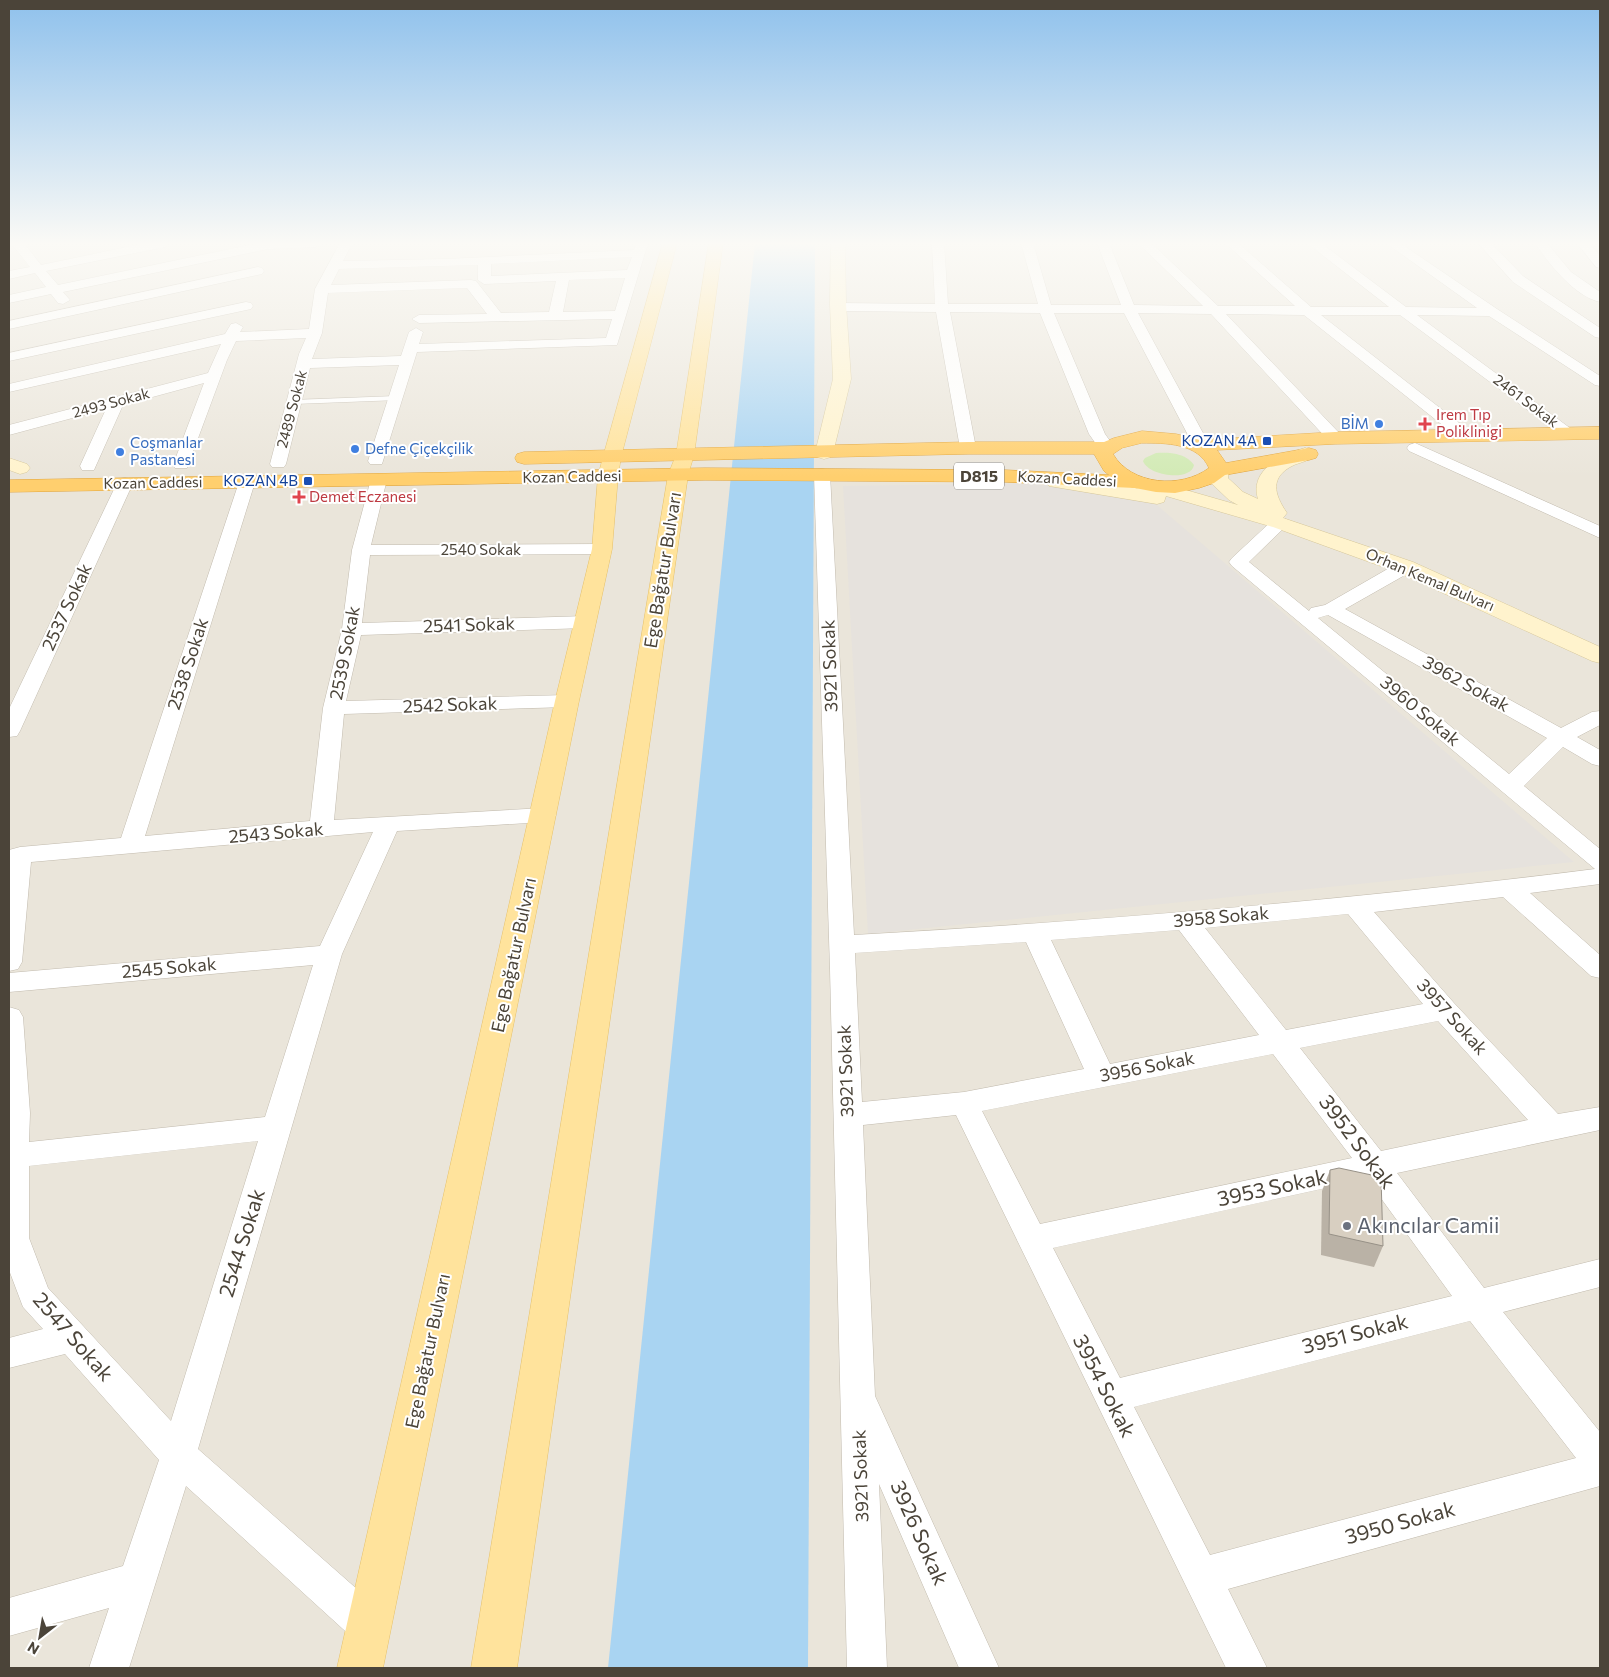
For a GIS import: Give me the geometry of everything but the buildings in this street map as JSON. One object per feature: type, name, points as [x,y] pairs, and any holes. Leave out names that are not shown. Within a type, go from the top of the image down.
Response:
[{"type":"highway","name":"D815","points":[[1600,433],[1335,438],[1202,446],[1170,439],[1142,437],[1116,443],[1107,448],[1103,454],[1112,470],[1122,477],[1136,482],[1178,487],[1199,484],[1212,478],[1219,470],[1305,454],[1415,448],[1600,443]]},
{"type":"highway","name":"D815","points":[[1202,446],[1217,461],[1219,470]]},
{"type":"highway","name":"Kozan Caddesi","points":[[823,464],[968,448],[1107,448]]},
{"type":"highway","name":"Kozan Caddesi","points":[[506,459],[610,467]]},
{"type":"highway","name":"Kozan Caddesi","points":[[356,462],[382,467]]},
{"type":"highway","name":"Kozan Caddesi","points":[[248,473],[278,464],[307,463]]},
{"type":"highway","name":"Kozan Caddesi","points":[[172,465],[200,464]]},
{"type":"highway","name":"Kozan Caddesi","points":[[9,485],[125,483],[248,473],[382,467],[610,467],[695,464],[823,464],[1005,476],[1136,482]]},
{"type":"highway","name":"Kozan Caddesi","points":[[68,467],[111,466]]},
{"type":"highway","points":[[12,467],[39,467]]},
{"type":"highway","points":[[9,485],[21,477],[22,471],[12,467]]},
{"type":"main road","name":"Ege Bağatur Bulvarı","points":[[360,1668],[567,701],[602,549],[610,467],[649,321]]},
{"type":"main road","name":"Ege Bağatur Bulvarı","points":[[494,1668],[695,464],[709,321]]},
{"type":"main road","points":[[823,464],[842,379],[839,321]]},
{"type":"main road","points":[[1279,518],[1269,505],[1266,497],[1267,479],[1279,466],[1305,454]]},
{"type":"main road","points":[[1219,470],[1218,480],[1236,496],[1279,518]]},
{"type":"main road","points":[[1005,476],[1093,486],[1255,517]]},
{"type":"main road","points":[[1136,482],[1255,517]]},
{"type":"main road","name":"Orhan Kemal Bulvarı","points":[[1255,517],[1279,518],[1418,560],[1600,645]]},
{"type":"main road","name":"Orhan Kemal Bulvarı","points":[[1279,518],[1405,567],[1600,656]]},
{"type":"street","points":[[9,325],[26,321]]},
{"type":"street","points":[[84,321],[124,362]]},
{"type":"street","points":[[9,357],[174,321]]},
{"type":"street","points":[[172,465],[239,321]]},
{"type":"street","name":"2489 Sokak","points":[[278,464],[317,321]]},
{"type":"street","name":"2539 Sokak","points":[[321,828],[334,708],[352,629],[361,550],[382,467],[396,398],[418,321]]},
{"type":"street","points":[[304,364],[410,354],[612,342],[618,321]]},
{"type":"street","points":[[945,321],[968,448]]},
{"type":"street","points":[[1051,321],[1097,434],[1107,448]]},
{"type":"street","points":[[1136,321],[1202,446]]},
{"type":"street","points":[[1225,321],[1335,438]]},
{"type":"street","points":[[1320,321],[1466,436]]},
{"type":"street","name":"2461 Sokak","points":[[1415,321],[1570,434]]},
{"type":"street","points":[[1506,321],[1600,382]]},
{"type":"street","points":[[1581,321],[1600,334]]},
{"type":"street","points":[[9,388],[232,337],[315,332]]},
{"type":"street","name":"2493 Sokak","points":[[9,430],[214,376]]},
{"type":"street","points":[[111,466],[117,401]]},
{"type":"street","points":[[1415,448],[1600,532]]},
{"type":"street","name":"3921 Sokak","points":[[823,464],[867,1668]]},
{"type":"street","name":"2538 Sokak","points":[[130,846],[248,473]]},
{"type":"street","name":"2537 Sokak","points":[[9,731],[125,483]]},
{"type":"street","name":"3960 Sokak","points":[[1279,518],[1238,562],[1600,862]]},
{"type":"street","name":"2540 Sokak","points":[[361,550],[602,549]]},
{"type":"street","points":[[1304,616],[1331,609],[1405,567]]},
{"type":"street","name":"3962 Sokak","points":[[1331,609],[1600,759]]},
{"type":"street","name":"2541 Sokak","points":[[352,629],[586,622]]},
{"type":"street","name":"2542 Sokak","points":[[334,708],[567,701]]},
{"type":"street","points":[[1510,786],[1561,737],[1600,717]]},
{"type":"street","name":"2543 Sokak","points":[[14,856],[321,828],[544,815]]},
{"type":"street","name":"2544 Sokak","points":[[110,1668],[178,1455],[329,954],[389,823]]},
{"type":"street","points":[[9,962],[14,856]]},
{"type":"street","name":"3958 Sokak","points":[[841,945],[1035,934],[1354,905],[1600,876]]},
{"type":"street","points":[[1508,888],[1600,970]]},
{"type":"street","name":"3957 Sokak","points":[[1354,905],[1444,1010],[1552,1127]]},
{"type":"street","name":"3952 Sokak","points":[[1185,920],[1281,1041],[1376,1166],[1476,1303],[1600,1460]]},
{"type":"street","points":[[1035,934],[1102,1076]]},
{"type":"street","name":"2545 Sokak","points":[[9,982],[329,954]]},
{"type":"street","name":"3956 Sokak","points":[[848,1114],[964,1103],[1444,1010]]},
{"type":"street","name":"2547 Sokak","points":[[9,1017],[15,1114],[11,1155],[13,1238],[35,1297],[178,1455],[369,1626]]},
{"type":"street","name":"3954 Sokak","points":[[964,1103],[1247,1668]]},
{"type":"street","name":"3953 Sokak","points":[[1031,1238],[1600,1118]]},
{"type":"street","points":[[11,1155],[277,1127]]},
{"type":"street","name":"3951 Sokak","points":[[1110,1397],[1600,1273]]},
{"type":"street","points":[[9,1353],[71,1337]]},
{"type":"street","name":"3926 Sokak","points":[[858,1397],[979,1668]]},
{"type":"street","name":"3950 Sokak","points":[[1200,1577],[1600,1469]]},
{"type":"street","points":[[9,1617],[138,1581]]},
{"type":"lane","points":[[294,402],[396,398]]},
{"type":"shaded area","points":[[9,321],[1600,321],[1600,1668],[9,1668]]},
{"type":"shaded area","points":[[1051,483],[1151,500],[1574,862],[868,934],[843,486]]},
{"type":"green space","points":[[1156,453],[1172,453],[1182,456],[1194,465],[1185,474],[1169,475],[1161,473],[1147,466],[1143,461],[1145,458]]},
{"type":"water","points":[[747,321],[815,321],[808,1668],[608,1668]]},
{"type":"place","name":"BİM","points":[[1379,424]]},
{"type":"place","name":"Irem Tıp Poliklinigi","points":[[1425,424]]},
{"type":"place","name":"KOZAN 4A","points":[[1267,441]]},
{"type":"place","name":"Defne Çiçekçilik","points":[[355,449]]},
{"type":"place","name":"Coşmanlar Pastanesi","points":[[120,452]]},
{"type":"place","name":"KOZAN 4B","points":[[308,481]]},
{"type":"place","name":"Demet Eczanesi","points":[[299,497]]},
{"type":"place","name":"Akıncılar Camii","points":[[1347,1226]]}]
